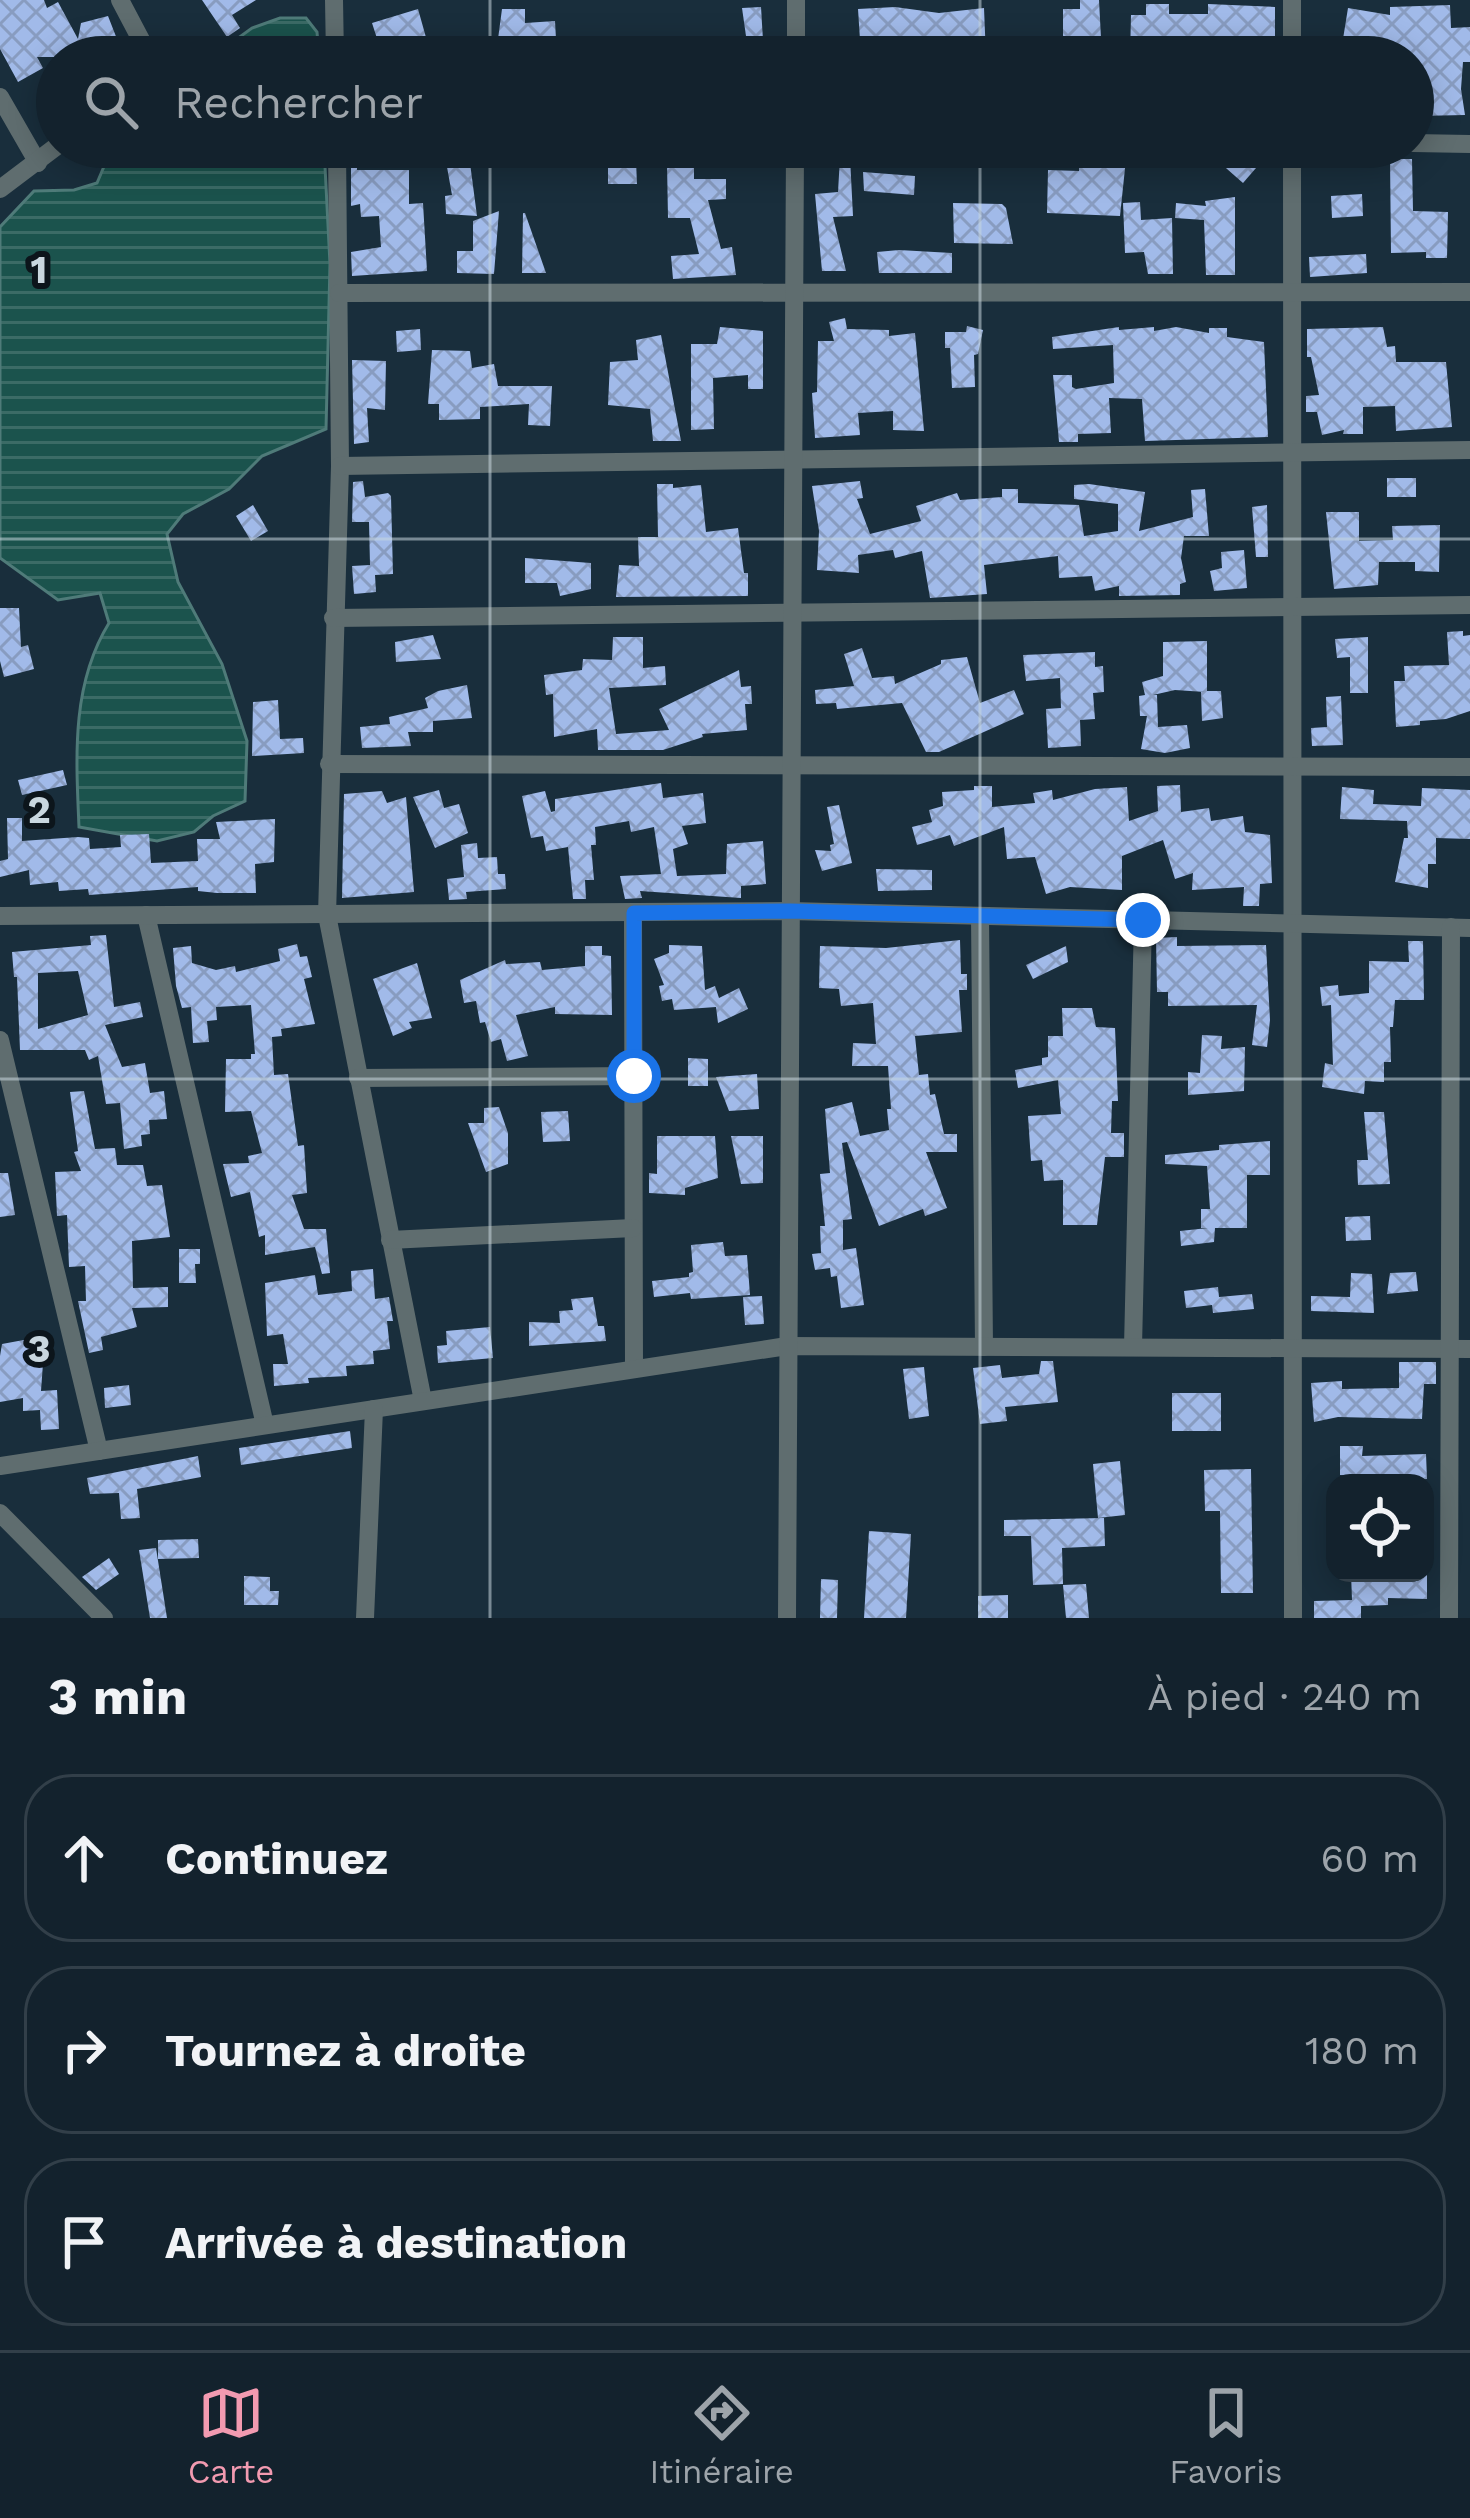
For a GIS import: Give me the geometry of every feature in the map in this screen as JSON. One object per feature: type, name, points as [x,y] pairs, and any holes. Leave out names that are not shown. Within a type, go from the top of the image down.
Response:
[{"type":"street","points":[[119,0],[139,36]]},
{"type":"street","points":[[334,0],[335,36]]},
{"type":"street","points":[[796,0],[796,36]]},
{"type":"street","points":[[1292,0],[1292,36]]},
{"type":"street","points":[[0,97],[36,160]]},
{"type":"street","points":[[1434,143],[1470,144]]},
{"type":"street","points":[[0,189],[36,164]]},
{"type":"street","points":[[337,168],[340,466],[327,915],[423,1401]]},
{"type":"street","points":[[787,1618],[795,168]]},
{"type":"street","points":[[1292,168],[1293,1618]]},
{"type":"street","points":[[339,292],[1470,292]]},
{"type":"street","points":[[340,466],[1470,451]]},
{"type":"street","points":[[333,618],[1470,605]]},
{"type":"street","points":[[329,764],[1470,766]]},
{"type":"street","points":[[0,916],[790,911],[1461,928],[1460,1348],[1449,1618]]},
{"type":"street","points":[[634,913],[634,1369]]},
{"type":"street","points":[[146,916],[265,1425]]},
{"type":"street","points":[[980,916],[984,1346]]},
{"type":"street","points":[[1133,1347],[1143,920]]},
{"type":"street","points":[[0,1040],[99,1451]]},
{"type":"street","points":[[358,1078],[634,1076]]},
{"type":"street","points":[[390,1240],[633,1228]]},
{"type":"street","points":[[0,1466],[787,1346],[1460,1348]]},
{"type":"street","points":[[365,1618],[374,1409]]},
{"type":"street","points":[[0,1513],[104,1618]]},
{"type":"shaded area","points":[[280,18],[306,18],[317,36],[241,36]]},
{"type":"shaded area","points":[[103,168],[325,168],[330,264],[326,429],[262,456],[229,489],[183,514],[167,534],[178,582],[222,664],[247,741],[245,801],[213,816],[194,832],[157,841],[79,827],[77,748],[82,696],[109,623],[100,593],[58,600],[0,558],[0,227],[34,191],[74,190],[97,183]]},
{"type":"building","points":[[0,0],[44,0],[47,8],[58,2],[76,36],[36,36],[36,72],[18,82],[0,49]]},
{"type":"building","points":[[202,0],[256,0],[232,15],[240,28],[226,36]]},
{"type":"building","points":[[1080,0],[1099,0],[1101,36],[1063,36],[1063,9],[1080,9]]},
{"type":"building","points":[[1146,4],[1169,4],[1169,14],[1208,14],[1208,4],[1275,7],[1275,36],[1130,36],[1131,15],[1146,15]]},
{"type":"building","points":[[1450,5],[1451,28],[1470,27],[1470,62],[1463,62],[1461,89],[1465,115],[1434,116],[1434,36],[1343,36],[1348,8],[1390,15],[1390,7]]},
{"type":"building","points":[[761,7],[763,36],[746,36],[742,8]]},
{"type":"building","points":[[895,7],[939,13],[984,8],[985,36],[860,36],[858,9]]},
{"type":"building","points":[[418,9],[426,36],[376,36],[372,23]]},
{"type":"building","points":[[502,9],[525,9],[525,23],[555,21],[556,36],[498,36]]},
{"type":"building","points":[[108,16],[116,36],[79,36],[81,23]]},
{"type":"building","points":[[351,168],[409,170],[409,204],[423,203],[427,271],[352,276],[351,252],[381,247],[379,216],[361,217],[360,204],[351,206]]},
{"type":"building","points":[[447,168],[471,168],[477,216],[446,214],[445,196],[452,195]]},
{"type":"building","points":[[608,168],[636,168],[637,184],[608,184]]},
{"type":"building","points":[[667,168],[694,168],[694,179],[726,179],[726,199],[708,200],[721,249],[732,247],[736,275],[673,279],[671,256],[699,254],[690,218],[668,218]]},
{"type":"building","points":[[839,168],[851,168],[853,216],[833,217],[846,271],[822,271],[815,194],[838,192]]},
{"type":"building","points":[[1125,168],[1120,216],[1047,213],[1048,170]]},
{"type":"building","points":[[1226,168],[1256,168],[1243,183]]},
{"type":"building","points":[[1390,168],[1412,168],[1413,211],[1448,212],[1447,258],[1426,258],[1426,252],[1391,253]]},
{"type":"building","points":[[863,172],[915,176],[914,195],[864,191]]},
{"type":"building","points":[[1362,194],[1363,216],[1332,218],[1331,196]]},
{"type":"building","points":[[1235,197],[1235,275],[1206,275],[1204,220],[1175,218],[1176,203],[1206,206],[1205,201]]},
{"type":"building","points":[[1140,202],[1141,220],[1172,218],[1173,274],[1148,274],[1144,252],[1125,253],[1123,203]]},
{"type":"building","points":[[953,203],[1002,204],[1013,244],[954,243]]},
{"type":"building","points":[[499,211],[494,274],[457,273],[457,251],[473,251],[473,221]]},
{"type":"building","points":[[525,213],[546,273],[522,273]]},
{"type":"building","points":[[877,252],[952,253],[952,273],[879,273]]},
{"type":"building","points":[[1366,254],[1367,273],[1310,277],[1309,257]]},
{"type":"building","points":[[845,318],[847,329],[889,330],[889,336],[915,333],[924,431],[893,430],[893,411],[858,413],[860,435],[815,438],[812,393],[817,392],[818,341],[834,341],[829,322]]},
{"type":"building","points":[[967,326],[983,330],[974,355],[975,387],[952,388],[945,332],[966,332]]},
{"type":"building","points":[[720,327],[763,331],[763,389],[748,389],[748,375],[713,378],[714,429],[691,430],[691,344],[717,344]]},
{"type":"building","points":[[1154,327],[1154,331],[1176,327],[1209,333],[1209,328],[1227,328],[1227,337],[1264,342],[1268,437],[1145,441],[1142,399],[1109,398],[1111,433],[1078,434],[1078,442],[1059,442],[1053,375],[1072,375],[1076,389],[1114,383],[1113,345],[1053,349],[1052,337]]},
{"type":"building","points":[[1383,327],[1387,347],[1395,346],[1396,362],[1446,362],[1452,427],[1396,431],[1395,406],[1363,407],[1363,434],[1343,434],[1344,430],[1322,435],[1317,412],[1306,412],[1306,396],[1319,395],[1311,357],[1307,357],[1307,329]]},
{"type":"building","points":[[420,329],[421,350],[397,352],[396,331]]},
{"type":"building","points":[[661,335],[681,441],[653,441],[650,409],[608,405],[610,362],[638,360],[636,340]]},
{"type":"building","points":[[432,350],[470,351],[472,368],[494,364],[498,386],[552,386],[550,426],[528,425],[529,404],[480,407],[480,419],[439,420],[439,404],[428,404]]},
{"type":"building","points":[[352,360],[386,361],[385,410],[367,408],[369,442],[354,444]]},
{"type":"building","points":[[1387,478],[1416,478],[1416,497],[1387,497]]},
{"type":"building","points":[[363,481],[365,497],[391,496],[393,574],[375,575],[376,592],[354,594],[352,566],[370,565],[369,522],[352,522],[353,482]]},
{"type":"building","points":[[860,481],[863,498],[857,499],[870,534],[921,521],[916,506],[957,493],[960,500],[1002,497],[1002,489],[1018,489],[1018,503],[1079,505],[1084,536],[1118,531],[1118,504],[1074,499],[1074,485],[1089,484],[1145,492],[1139,531],[1193,517],[1191,490],[1205,489],[1209,536],[1184,536],[1181,558],[1186,582],[1180,584],[1180,595],[1119,596],[1119,586],[1095,591],[1092,576],[1059,578],[1058,556],[984,565],[987,594],[930,598],[922,551],[895,558],[893,550],[858,555],[859,573],[817,570],[819,531],[812,486]]},
{"type":"building","points":[[657,484],[673,484],[673,488],[701,485],[706,532],[738,528],[748,596],[616,597],[619,565],[639,566],[638,537],[658,537]]},
{"type":"building","points":[[253,505],[268,531],[251,541],[236,516]]},
{"type":"building","points":[[1267,505],[1268,557],[1256,557],[1252,507]]},
{"type":"building","points":[[1326,512],[1359,512],[1359,541],[1393,540],[1392,526],[1440,525],[1439,572],[1415,571],[1415,562],[1379,562],[1378,585],[1334,589]]},
{"type":"building","points":[[1244,550],[1247,588],[1214,591],[1210,571],[1222,568],[1221,552]]},
{"type":"building","points":[[525,558],[591,563],[591,589],[560,596],[557,583],[525,583]]},
{"type":"building","points":[[0,608],[19,608],[21,647],[28,645],[34,669],[4,677]]},
{"type":"building","points":[[1463,631],[1463,636],[1470,635],[1470,711],[1396,727],[1394,681],[1405,681],[1404,666],[1449,665],[1447,632]]},
{"type":"building","points":[[433,635],[441,659],[396,662],[395,642]]},
{"type":"building","points":[[613,637],[643,637],[643,668],[665,666],[666,685],[609,688],[616,734],[669,730],[659,709],[739,670],[741,687],[751,686],[752,704],[745,704],[747,730],[702,734],[663,750],[598,750],[597,729],[554,737],[553,694],[546,695],[544,675],[582,670],[583,659],[612,660]]},
{"type":"building","points":[[1368,637],[1368,693],[1350,693],[1350,657],[1337,658],[1335,639]]},
{"type":"building","points":[[1207,641],[1207,691],[1221,691],[1223,718],[1202,721],[1201,692],[1205,692],[1175,690],[1153,695],[1157,695],[1158,727],[1187,725],[1190,748],[1165,753],[1141,749],[1147,716],[1140,716],[1139,696],[1145,695],[1142,682],[1163,676],[1163,642]]},
{"type":"building","points":[[862,648],[872,678],[894,676],[895,684],[941,660],[967,657],[980,703],[1014,690],[1024,714],[939,752],[926,752],[902,703],[837,709],[836,703],[816,704],[815,690],[854,686],[844,654]]},
{"type":"building","points":[[1095,652],[1095,667],[1103,666],[1104,692],[1093,693],[1095,719],[1080,720],[1081,746],[1048,748],[1046,709],[1061,708],[1060,678],[1026,681],[1023,655]]},
{"type":"building","points":[[467,685],[472,718],[433,721],[433,732],[408,732],[411,746],[362,748],[360,727],[390,724],[389,717],[428,708],[425,698],[438,691]]},
{"type":"building","points":[[1341,696],[1343,745],[1312,746],[1311,728],[1327,727],[1326,697]]},
{"type":"building","points":[[278,700],[280,739],[303,738],[304,753],[252,756],[253,702]]},
{"type":"building","points":[[63,770],[67,785],[22,795],[18,780]]},
{"type":"building","points":[[661,783],[663,798],[703,793],[706,823],[682,826],[688,844],[673,849],[677,876],[726,874],[727,844],[763,841],[766,884],[741,886],[741,898],[640,891],[642,898],[625,899],[620,876],[661,874],[654,827],[631,832],[629,821],[595,827],[596,845],[591,845],[594,880],[585,880],[586,899],[573,899],[568,847],[546,851],[543,836],[531,838],[522,796],[545,791],[551,812],[555,799]]},
{"type":"building","points":[[1180,785],[1181,812],[1209,808],[1211,821],[1243,816],[1245,832],[1270,835],[1272,883],[1260,884],[1259,906],[1243,906],[1244,887],[1192,890],[1193,873],[1175,879],[1163,840],[1122,856],[1122,890],[1070,887],[1046,894],[1035,857],[1007,859],[1004,827],[954,846],[950,835],[917,845],[912,827],[932,822],[929,810],[943,806],[942,792],[974,790],[974,786],[992,786],[992,807],[1035,803],[1033,793],[1052,790],[1053,800],[1127,787],[1129,821],[1158,811],[1157,786]]},
{"type":"building","points":[[1342,787],[1374,790],[1373,804],[1421,806],[1422,788],[1470,790],[1470,839],[1436,838],[1436,864],[1428,864],[1428,888],[1395,882],[1404,838],[1408,838],[1407,821],[1340,819]]},
{"type":"building","points":[[439,790],[444,808],[459,804],[468,833],[435,848],[413,797]]},
{"type":"building","points":[[382,791],[387,803],[406,797],[414,892],[342,898],[344,794]]},
{"type":"building","points":[[839,805],[852,863],[822,871],[815,850],[831,851],[834,844],[827,807]]},
{"type":"building","points":[[7,818],[22,818],[22,841],[89,838],[90,849],[121,847],[120,835],[149,834],[151,863],[198,861],[197,839],[220,839],[216,822],[275,819],[274,862],[255,864],[256,893],[217,893],[198,891],[198,887],[89,895],[88,889],[59,891],[58,882],[30,885],[29,870],[0,877],[0,861],[8,859]]},
{"type":"building","points":[[477,843],[478,858],[497,857],[498,874],[505,874],[506,889],[466,892],[467,899],[449,900],[447,879],[464,877],[461,845]]},
{"type":"building","points":[[876,869],[932,870],[932,890],[878,891]]},
{"type":"building","points":[[106,935],[114,1007],[140,1002],[143,1017],[105,1025],[122,1067],[145,1063],[150,1093],[164,1091],[167,1119],[149,1120],[150,1134],[141,1135],[142,1146],[124,1149],[120,1103],[106,1104],[98,1056],[89,1060],[85,1050],[20,1050],[12,952],[91,945],[90,936]],"holes":[[[78,971],[88,1015],[38,1029],[38,973]]]},
{"type":"building","points":[[1177,937],[1177,946],[1266,945],[1267,1047],[1252,1045],[1257,1005],[1168,1006],[1168,992],[1157,992],[1156,938]]},
{"type":"building","points":[[960,940],[961,974],[967,974],[967,990],[959,990],[962,1032],[915,1036],[919,1075],[928,1074],[944,1134],[957,1134],[957,1152],[926,1152],[947,1208],[925,1216],[923,1209],[879,1226],[847,1142],[842,1143],[852,1219],[843,1220],[843,1250],[856,1248],[864,1305],[841,1308],[837,1276],[831,1277],[830,1268],[815,1270],[812,1254],[821,1253],[820,1226],[825,1226],[820,1174],[830,1173],[825,1109],[852,1102],[860,1136],[889,1130],[887,1109],[891,1109],[888,1066],[852,1066],[853,1043],[876,1044],[873,1003],[841,1006],[839,989],[819,988],[820,946],[886,948]]},
{"type":"building","points":[[1408,941],[1423,941],[1424,1000],[1395,1000],[1391,1062],[1384,1062],[1384,1082],[1365,1081],[1364,1094],[1322,1087],[1325,1063],[1333,1065],[1331,1005],[1322,1006],[1320,987],[1338,985],[1339,996],[1369,993],[1369,961],[1409,962]]},
{"type":"building","points":[[297,944],[300,957],[307,956],[312,977],[304,979],[315,1024],[281,1029],[282,1036],[272,1037],[274,1075],[288,1074],[298,1146],[304,1145],[307,1193],[292,1195],[304,1229],[326,1229],[330,1273],[322,1274],[315,1247],[265,1255],[265,1235],[259,1237],[250,1192],[231,1197],[223,1164],[249,1163],[248,1156],[262,1153],[251,1111],[225,1112],[226,1059],[251,1059],[255,1054],[251,1005],[216,1007],[217,1020],[207,1021],[209,1042],[193,1043],[191,1007],[182,1008],[173,948],[191,946],[192,963],[216,970],[235,966],[236,972],[280,961],[278,949]]},
{"type":"building","points":[[669,945],[702,946],[705,990],[715,986],[719,998],[739,988],[748,1009],[718,1023],[716,1007],[674,1010],[672,999],[662,1001],[659,986],[664,985],[654,959],[669,953]]},
{"type":"building","points":[[585,946],[602,946],[602,955],[611,956],[612,1015],[555,1014],[555,1007],[516,1015],[528,1056],[507,1061],[501,1039],[491,1042],[485,1022],[480,1023],[476,1001],[464,1003],[460,980],[505,960],[506,964],[540,962],[542,970],[585,966]]},
{"type":"building","points":[[1066,946],[1068,962],[1033,979],[1026,965]]},
{"type":"building","points":[[417,963],[432,1018],[409,1022],[412,1028],[393,1036],[373,979]]},
{"type":"building","points":[[1062,1008],[1092,1008],[1096,1027],[1115,1028],[1118,1101],[1112,1101],[1111,1133],[1124,1133],[1124,1157],[1105,1157],[1097,1225],[1063,1225],[1063,1180],[1044,1181],[1042,1160],[1031,1161],[1028,1116],[1061,1114],[1058,1080],[1018,1088],[1015,1070],[1042,1065],[1042,1058],[1048,1057],[1048,1036],[1063,1036]]},
{"type":"building","points":[[1202,1035],[1222,1036],[1221,1049],[1245,1047],[1244,1091],[1188,1095],[1188,1072],[1200,1073]]},
{"type":"building","points":[[688,1058],[708,1059],[708,1086],[688,1086]]},
{"type":"building","points":[[757,1074],[759,1109],[729,1111],[716,1077]]},
{"type":"building","points":[[84,1091],[95,1149],[115,1148],[117,1165],[143,1165],[147,1186],[162,1185],[170,1237],[132,1241],[133,1288],[168,1287],[168,1307],[132,1308],[137,1327],[101,1337],[103,1350],[89,1353],[78,1301],[86,1301],[85,1266],[69,1267],[67,1215],[57,1216],[55,1172],[81,1171],[74,1152],[78,1151],[70,1092]]},
{"type":"building","points":[[499,1107],[508,1133],[508,1164],[486,1172],[468,1123],[484,1123],[484,1108]]},
{"type":"building","points":[[568,1111],[570,1141],[543,1142],[541,1112]]},
{"type":"building","points":[[1364,1112],[1384,1112],[1390,1184],[1358,1185],[1357,1160],[1368,1160]]},
{"type":"building","points":[[657,1136],[715,1136],[718,1178],[685,1188],[685,1195],[649,1193],[649,1173],[657,1174]]},
{"type":"building","points":[[731,1136],[763,1136],[763,1183],[741,1184]]},
{"type":"building","points":[[1270,1141],[1270,1175],[1247,1175],[1247,1228],[1215,1228],[1214,1242],[1181,1246],[1180,1231],[1208,1228],[1201,1228],[1201,1209],[1210,1209],[1207,1166],[1165,1164],[1165,1155]]},
{"type":"building","points":[[0,1173],[8,1173],[15,1215],[0,1217]]},
{"type":"building","points":[[1370,1216],[1371,1240],[1346,1241],[1345,1217]]},
{"type":"building","points":[[723,1242],[725,1256],[747,1255],[750,1295],[654,1297],[652,1281],[689,1277],[693,1272],[691,1245]]},
{"type":"building","points":[[179,1249],[200,1249],[196,1283],[179,1283]]},
{"type":"building","points":[[373,1269],[375,1299],[389,1297],[390,1349],[373,1351],[374,1364],[346,1366],[347,1376],[274,1386],[273,1364],[288,1364],[283,1334],[267,1336],[265,1283],[315,1275],[318,1295],[352,1291],[351,1271]]},
{"type":"building","points":[[1416,1272],[1418,1291],[1387,1294],[1390,1273]]},
{"type":"building","points":[[1351,1273],[1372,1274],[1374,1313],[1311,1311],[1311,1296],[1350,1297]]},
{"type":"building","points":[[1218,1287],[1219,1297],[1252,1294],[1254,1309],[1213,1313],[1212,1305],[1186,1308],[1184,1291]]},
{"type":"building","points":[[762,1296],[764,1324],[745,1325],[743,1297]]},
{"type":"building","points":[[593,1297],[606,1341],[529,1346],[529,1322],[560,1323],[559,1311],[573,1310],[571,1299]]},
{"type":"building","points":[[490,1327],[493,1358],[438,1363],[437,1346],[447,1345],[446,1331]]},
{"type":"building","points":[[45,1336],[41,1391],[57,1390],[59,1429],[41,1430],[40,1410],[23,1411],[23,1398],[0,1402],[0,1356],[2,1344]]},
{"type":"building","points":[[1041,1361],[1053,1361],[1058,1402],[1005,1407],[1007,1421],[980,1424],[973,1368],[1000,1365],[1002,1378],[1039,1374]]},
{"type":"building","points":[[1399,1362],[1436,1362],[1436,1384],[1424,1384],[1422,1419],[1338,1417],[1314,1422],[1311,1383],[1342,1381],[1342,1389],[1399,1388]]},
{"type":"building","points":[[924,1367],[929,1416],[909,1419],[903,1369]]},
{"type":"building","points":[[129,1385],[131,1405],[105,1408],[104,1388]]},
{"type":"building","points":[[1172,1393],[1221,1393],[1221,1431],[1172,1431]]},
{"type":"building","points":[[350,1431],[352,1448],[241,1465],[239,1448]]},
{"type":"building","points":[[1340,1446],[1363,1446],[1362,1456],[1426,1454],[1427,1474],[1340,1474]]},
{"type":"building","points":[[198,1456],[201,1477],[137,1489],[140,1518],[121,1519],[119,1493],[90,1494],[87,1478]]},
{"type":"building","points":[[1120,1461],[1125,1515],[1098,1518],[1093,1464]]},
{"type":"building","points":[[1251,1469],[1253,1593],[1221,1593],[1220,1511],[1205,1511],[1204,1470]]},
{"type":"building","points":[[1104,1518],[1105,1546],[1062,1548],[1063,1584],[1033,1585],[1031,1536],[1004,1536],[1004,1520]]},
{"type":"building","points":[[869,1531],[911,1534],[906,1618],[864,1618]]},
{"type":"building","points":[[198,1539],[199,1558],[158,1559],[158,1540]]},
{"type":"building","points":[[156,1548],[167,1618],[150,1618],[139,1550]]},
{"type":"building","points":[[109,1558],[119,1574],[96,1590],[82,1577]]},
{"type":"building","points":[[244,1576],[270,1577],[270,1591],[279,1591],[278,1605],[244,1605]]},
{"type":"building","points":[[821,1579],[838,1580],[837,1618],[820,1618]]},
{"type":"building","points":[[1351,1582],[1427,1582],[1427,1599],[1388,1598],[1388,1605],[1361,1606],[1361,1618],[1314,1618],[1314,1601],[1352,1600]]},
{"type":"building","points":[[1086,1584],[1089,1618],[1066,1618],[1063,1585]]},
{"type":"building","points":[[1008,1595],[1008,1618],[978,1618],[978,1596]]},
{"type":"route","points":[[634,1076],[634,913],[790,911],[1143,920]]}]
